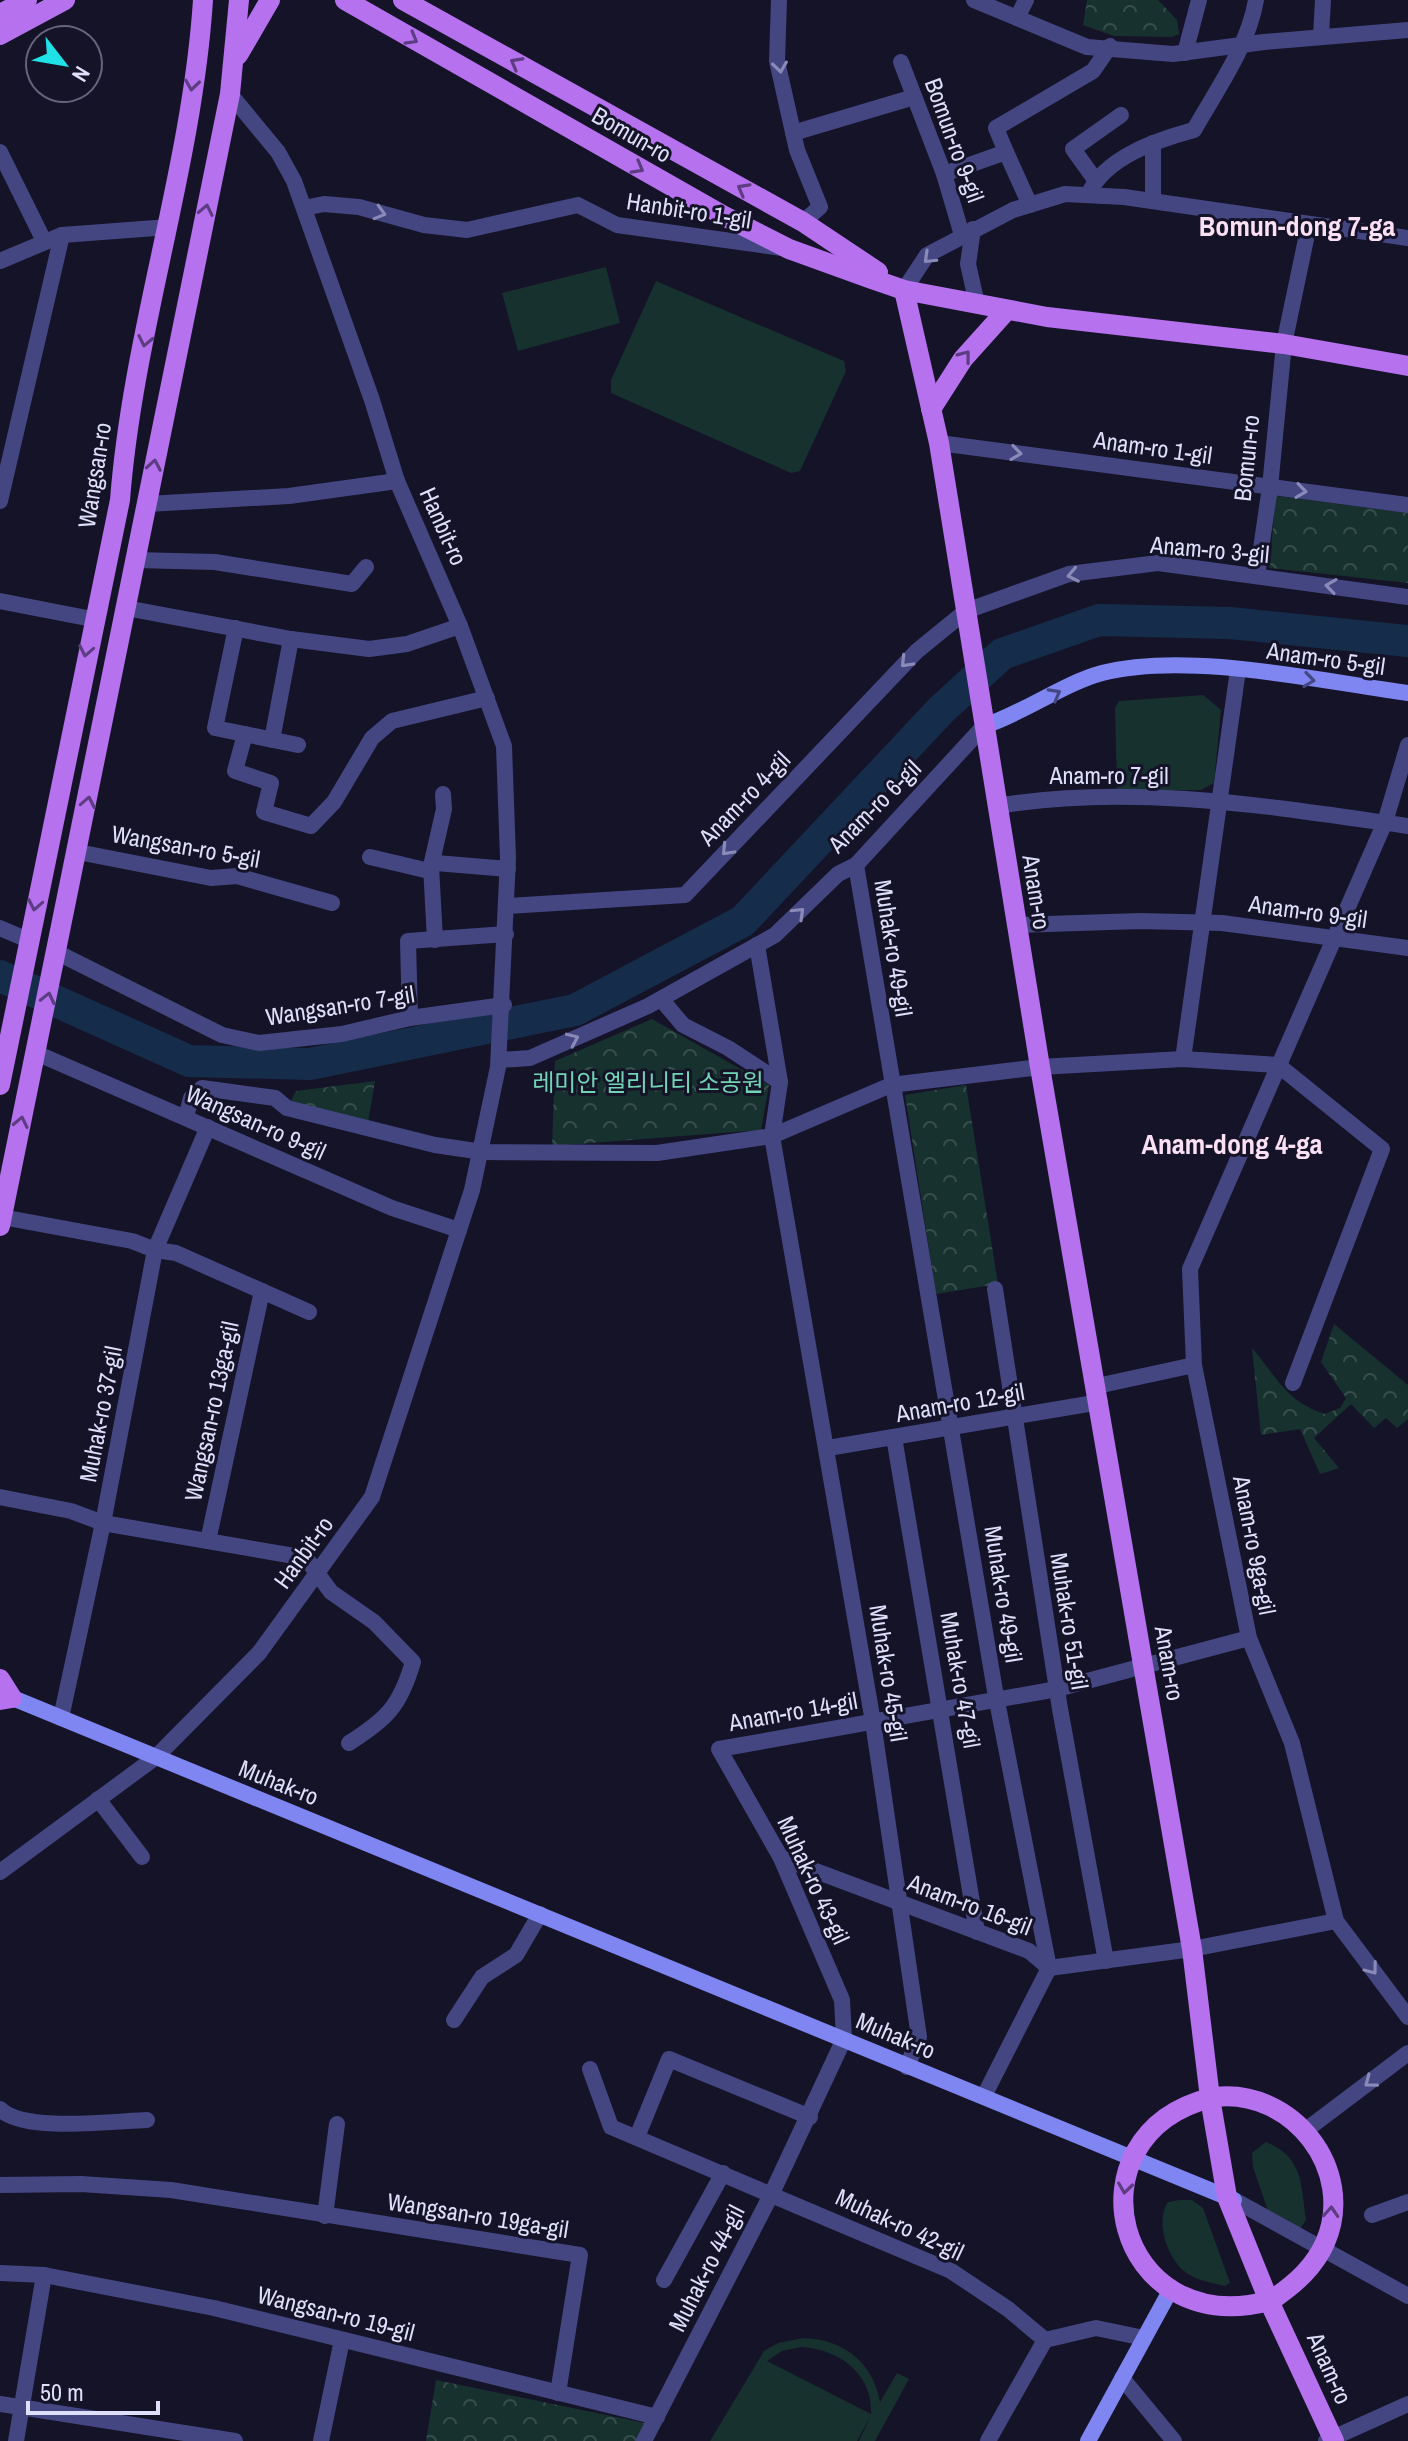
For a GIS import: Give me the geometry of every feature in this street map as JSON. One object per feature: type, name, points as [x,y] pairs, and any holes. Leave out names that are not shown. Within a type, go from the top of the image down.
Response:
[{"type":"main road","points":[[0,14],[27,0]]},
{"type":"main road","points":[[0,35],[65,0]]},
{"type":"main road","points":[[1,1222],[230,94],[239,0]]},
{"type":"main road","points":[[235,62],[270,0]]},
{"type":"main road","name":"Bomun-ro","points":[[345,0],[628,163],[789,249],[904,290],[1007,310],[1284,344],[1408,366]]},
{"type":"main road","name":"Bomun-ro","points":[[403,0],[803,222],[904,290]]},
{"type":"main road","name":"Wangsan-ro","points":[[4,1043],[13,1021],[92,619],[120,500],[124,438],[179,180],[200,3]]},
{"type":"main road","points":[[904,290],[939,443],[966,611]]},
{"type":"main road","points":[[931,409],[963,359],[1007,310]]},
{"type":"main road","name":"Anam-ro","points":[[966,611],[1016,925],[1192,1949],[1206,2069],[1230,2198],[1331,2440]]},
{"type":"main road","name":"Anam-ro 5-gil","points":[[984,726],[1018,715],[1087,678],[1119,669],[1169,666],[1238,670],[1408,693]]},
{"type":"main road","points":[[0,1085],[4,1043]]},
{"type":"main road","points":[[0,1679],[4,1697]]},
{"type":"main road","name":"Muhak-ro","points":[[4,1697],[1230,2198]]},
{"type":"main road","points":[[1213,2097],[1260,2101],[1283,2111],[1306,2130],[1327,2165],[1333,2210],[1322,2249],[1309,2270],[1272,2299],[1216,2307],[1191,2301],[1170,2291],[1142,2264],[1129,2239],[1122,2198],[1132,2158],[1154,2127],[1180,2108],[1213,2097]]},
{"type":"main road","points":[[1088,2441],[1170,2291]]},
{"type":"street","points":[[779,0],[777,61],[793,133],[820,207],[803,222]]},
{"type":"street","points":[[974,0],[1087,47],[1110,46],[1185,53],[1321,36],[1408,30]]},
{"type":"street","points":[[1017,18],[1026,0]]},
{"type":"street","points":[[1185,53],[1199,0]]},
{"type":"street","points":[[904,290],[927,255],[968,232],[1030,205],[1092,188],[1153,143],[1194,130],[1242,45],[1252,21],[1256,0]]},
{"type":"street","points":[[1321,36],[1323,0]]},
{"type":"street","points":[[1030,205],[996,128],[1093,71],[1110,46]]},
{"type":"street","name":"Bomun-ro 9-gil","points":[[901,62],[968,232]]},
{"type":"street","name":"Hanbit-ro","points":[[0,1872],[156,1757],[259,1653],[372,1497],[483,1152],[499,1060],[504,1005],[508,869],[504,746],[460,626],[397,481],[372,400],[304,208],[278,152],[230,94]]},
{"type":"street","points":[[793,133],[914,97]]},
{"type":"street","points":[[1092,188],[1073,149],[1121,115]]},
{"type":"street","points":[[1153,143],[1153,201]]},
{"type":"street","points":[[0,152],[44,241]]},
{"type":"street","points":[[944,174],[1006,152]]},
{"type":"street","points":[[1092,188],[1153,201],[1408,238]]},
{"type":"street","name":"Hanbit-ro 1-gil","points":[[304,208],[324,204],[359,207],[424,225],[467,230],[578,205],[617,225],[789,249]]},
{"type":"street","name":"Bomun-ro","points":[[1257,576],[1270,487],[1284,344],[1309,225]]},
{"type":"street","points":[[0,261],[62,235],[169,227]]},
{"type":"street","points":[[968,232],[968,264],[977,304]]},
{"type":"street","points":[[0,501],[62,235]]},
{"type":"street","name":"Anam-ro 1-gil","points":[[939,443],[1408,505]]},
{"type":"street","points":[[147,504],[289,496],[397,481]]},
{"type":"street","points":[[135,560],[215,562],[352,584],[366,567]]},
{"type":"street","name":"Anam-ro 3-gil","points":[[966,611],[1069,574],[1158,563],[1408,597]]},
{"type":"street","points":[[0,601],[92,619]]},
{"type":"street","points":[[126,608],[291,639],[369,649],[407,644],[460,626]]},
{"type":"street","name":"Anam-ro 4-gil","points":[[507,906],[685,895],[917,651],[966,611]]},
{"type":"street","points":[[236,628],[215,728],[298,745]]},
{"type":"street","points":[[272,740],[291,639]]},
{"type":"street","name":"Anam-ro 5-gil","points":[[1222,801],[1238,670]]},
{"type":"street","points":[[245,734],[235,771],[271,783],[264,812],[311,826],[334,802],[372,738],[392,721],[487,698]]},
{"type":"street","name":"Anam-ro 6-gil","points":[[499,1060],[530,1058],[661,999],[775,935],[838,874],[856,865],[984,726]]},
{"type":"street","name":"Anam-ro 9ga-gil","points":[[1408,745],[1385,822],[1190,1269],[1194,1365],[1249,1638],[1292,1743],[1336,1921],[1408,2017]]},
{"type":"street","points":[[435,940],[431,866],[444,809],[443,794]]},
{"type":"street","name":"Anam-ro 7-gil","points":[[997,806],[1044,798],[1222,801],[1408,826]]},
{"type":"street","points":[[1183,1059],[1201,922],[1222,801]]},
{"type":"street","name":"Wangsan-ro 5-gil","points":[[78,852],[211,878],[237,876],[332,903]]},
{"type":"street","points":[[370,857],[425,870],[431,866],[508,869]]},
{"type":"street","name":"Muhak-ro 49-gil","points":[[856,865],[997,1700],[1049,1968]]},
{"type":"street","name":"Anam-ro 9-gil","points":[[1016,925],[1201,922],[1408,948]]},
{"type":"street","points":[[0,928],[27,944]]},
{"type":"street","points":[[410,1018],[408,941],[506,934]]},
{"type":"street","points":[[757,945],[780,1082]]},
{"type":"street","name":"Wangsan-ro 7-gil","points":[[57,957],[222,1035],[259,1043],[342,1034],[410,1018],[504,1005]]},
{"type":"street","points":[[661,999],[683,1025],[728,1048],[780,1082]]},
{"type":"street","name":"Wangsan-ro 9-gil","points":[[38,1044],[208,1127],[392,1208],[459,1230]]},
{"type":"street","points":[[186,1117],[191,1098],[202,1088],[275,1098],[287,1108],[435,1145],[483,1152],[657,1153],[772,1136],[891,1085],[1040,1067],[1183,1059],[1278,1065],[1382,1149],[1293,1383]]},
{"type":"street","name":"Muhak-ro 45-gil","points":[[780,1082],[772,1136],[873,1722],[919,2037],[907,2067]]},
{"type":"street","name":"Muhak-ro 37-gil","points":[[61,1718],[103,1523],[155,1250],[208,1127]]},
{"type":"street","points":[[1,1222],[132,1241],[155,1250],[176,1253],[309,1312]]},
{"type":"street","name":"Muhak-ro 51-gil","points":[[995,1289],[1018,1416],[1017,1437],[1057,1689],[1106,1961]]},
{"type":"street","name":"Wangsan-ro 13ga-gil","points":[[208,1541],[262,1291]]},
{"type":"street","points":[[1098,1394],[1194,1365]]},
{"type":"street","name":"Anam-ro 12-gil","points":[[828,1448],[1018,1416],[1098,1394]]},
{"type":"street","name":"Muhak-ro 47-gil","points":[[894,1437],[977,1932]]},
{"type":"street","points":[[0,1497],[71,1511],[103,1523],[306,1558],[331,1592],[352,1603],[413,1662],[406,1687],[393,1711],[349,1743]]},
{"type":"street","name":"Anam-ro 14-gil","points":[[719,1749],[1057,1689],[1249,1638]]},
{"type":"street","name":"Muhak-ro 43-gil","points":[[719,1749],[781,1858],[842,2000],[844,2039]]},
{"type":"street","points":[[98,1799],[142,1857]]},
{"type":"street","name":"Anam-ro 16-gil","points":[[781,1858],[1029,1951],[1049,1968],[1192,1949]]},
{"type":"street","points":[[454,2020],[482,1977],[516,1955],[540,1914]]},
{"type":"street","points":[[1192,1949],[1336,1921]]},
{"type":"street","points":[[984,2096],[1049,1968]]},
{"type":"street","name":"Muhak-ro 44-gil","points":[[644,2441],[810,2117],[844,2039]]},
{"type":"street","points":[[1306,2130],[1408,2053]]},
{"type":"street","points":[[637,2137],[669,2059],[810,2117]]},
{"type":"street","name":"Muhak-ro 42-gil","points":[[590,2069],[611,2127],[951,2271],[1008,2309],[1045,2340]]},
{"type":"street","points":[[0,2109],[31,2120],[69,2123],[147,2120]]},
{"type":"street","points":[[325,2216],[337,2124]]},
{"type":"street","points":[[664,2280],[723,2173]]},
{"type":"street","name":"Wangsan-ro 19ga-gil","points":[[0,2185],[81,2184],[171,2190],[580,2255],[558,2393]]},
{"type":"street","points":[[1230,2198],[1408,2296]]},
{"type":"street","points":[[1372,2215],[1408,2202]]},
{"type":"street","name":"Wangsan-ro 19-gil","points":[[0,2273],[44,2275],[214,2308],[657,2417]]},
{"type":"street","points":[[16,2441],[44,2275]]},
{"type":"street","points":[[988,2441],[1045,2340],[1096,2328],[1144,2338]]},
{"type":"street","points":[[321,2441],[342,2340]]},
{"type":"street","points":[[1122,2378],[1174,2441]]},
{"type":"street","points":[[0,2404],[235,2441]]},
{"type":"street","name":"Anam-ro","points":[[1331,2440],[1408,2404]]},
{"type":"green space","points":[[1087,0],[1158,0],[1177,20],[1179,34],[1172,37],[1114,36],[1083,25]]},
{"type":"green space","points":[[606,267],[620,323],[518,351],[502,293]]},
{"type":"green space","points":[[656,281],[844,361],[846,371],[800,471],[791,473],[611,393],[611,380]]},
{"type":"green space","points":[[1276,496],[1408,513],[1408,583],[1269,568]]},
{"type":"green space","points":[[1203,695],[1221,710],[1214,783],[1201,790],[1122,791],[1117,788],[1115,708],[1119,701]]},
{"type":"green space","name":"레미안 엘리니티 소공원","points":[[652,1019],[769,1085],[761,1130],[552,1146],[555,1061]]},
{"type":"green space","points":[[375,1081],[367,1128],[287,1108],[296,1091]]},
{"type":"green space","points":[[966,1085],[998,1284],[936,1294],[905,1095]]},
{"type":"green space","points":[[1334,1324],[1408,1385],[1408,1419],[1397,1428],[1386,1418],[1374,1428],[1351,1404],[1314,1438],[1339,1468],[1320,1474],[1300,1429],[1261,1435],[1252,1348],[1292,1396],[1325,1414],[1340,1408],[1346,1398],[1321,1362]]},
{"type":"green space","points":[[1266,2142],[1287,2155],[1298,2173],[1306,2220],[1300,2229],[1268,2211],[1253,2167],[1252,2153]]},
{"type":"green space","points":[[1192,2200],[1203,2208],[1230,2283],[1225,2286],[1188,2274],[1172,2257],[1163,2228],[1164,2210],[1168,2202]]},
{"type":"green space","points":[[803,2338],[818,2339],[843,2348],[854,2355],[871,2375],[880,2402],[897,2373],[909,2379],[875,2441],[859,2441],[870,2417],[857,2441],[710,2441],[764,2351],[778,2343]],"holes":[[[801,2347],[840,2358],[859,2375],[870,2399],[871,2414],[767,2361],[782,2351]]]},
{"type":"green space","points":[[436,2380],[645,2423],[636,2441],[426,2441]]},
{"type":"waterway","points":[[0,976],[189,1061],[310,1064],[575,1010],[743,921],[941,710],[1002,654],[1099,620],[1230,623],[1408,641]]},
{"type":"district","name":"Bomun-dong 7-ga","points":[[1297,226]]},
{"type":"district","name":"Anam-dong 4-ga","points":[[1232,1144]]}]
